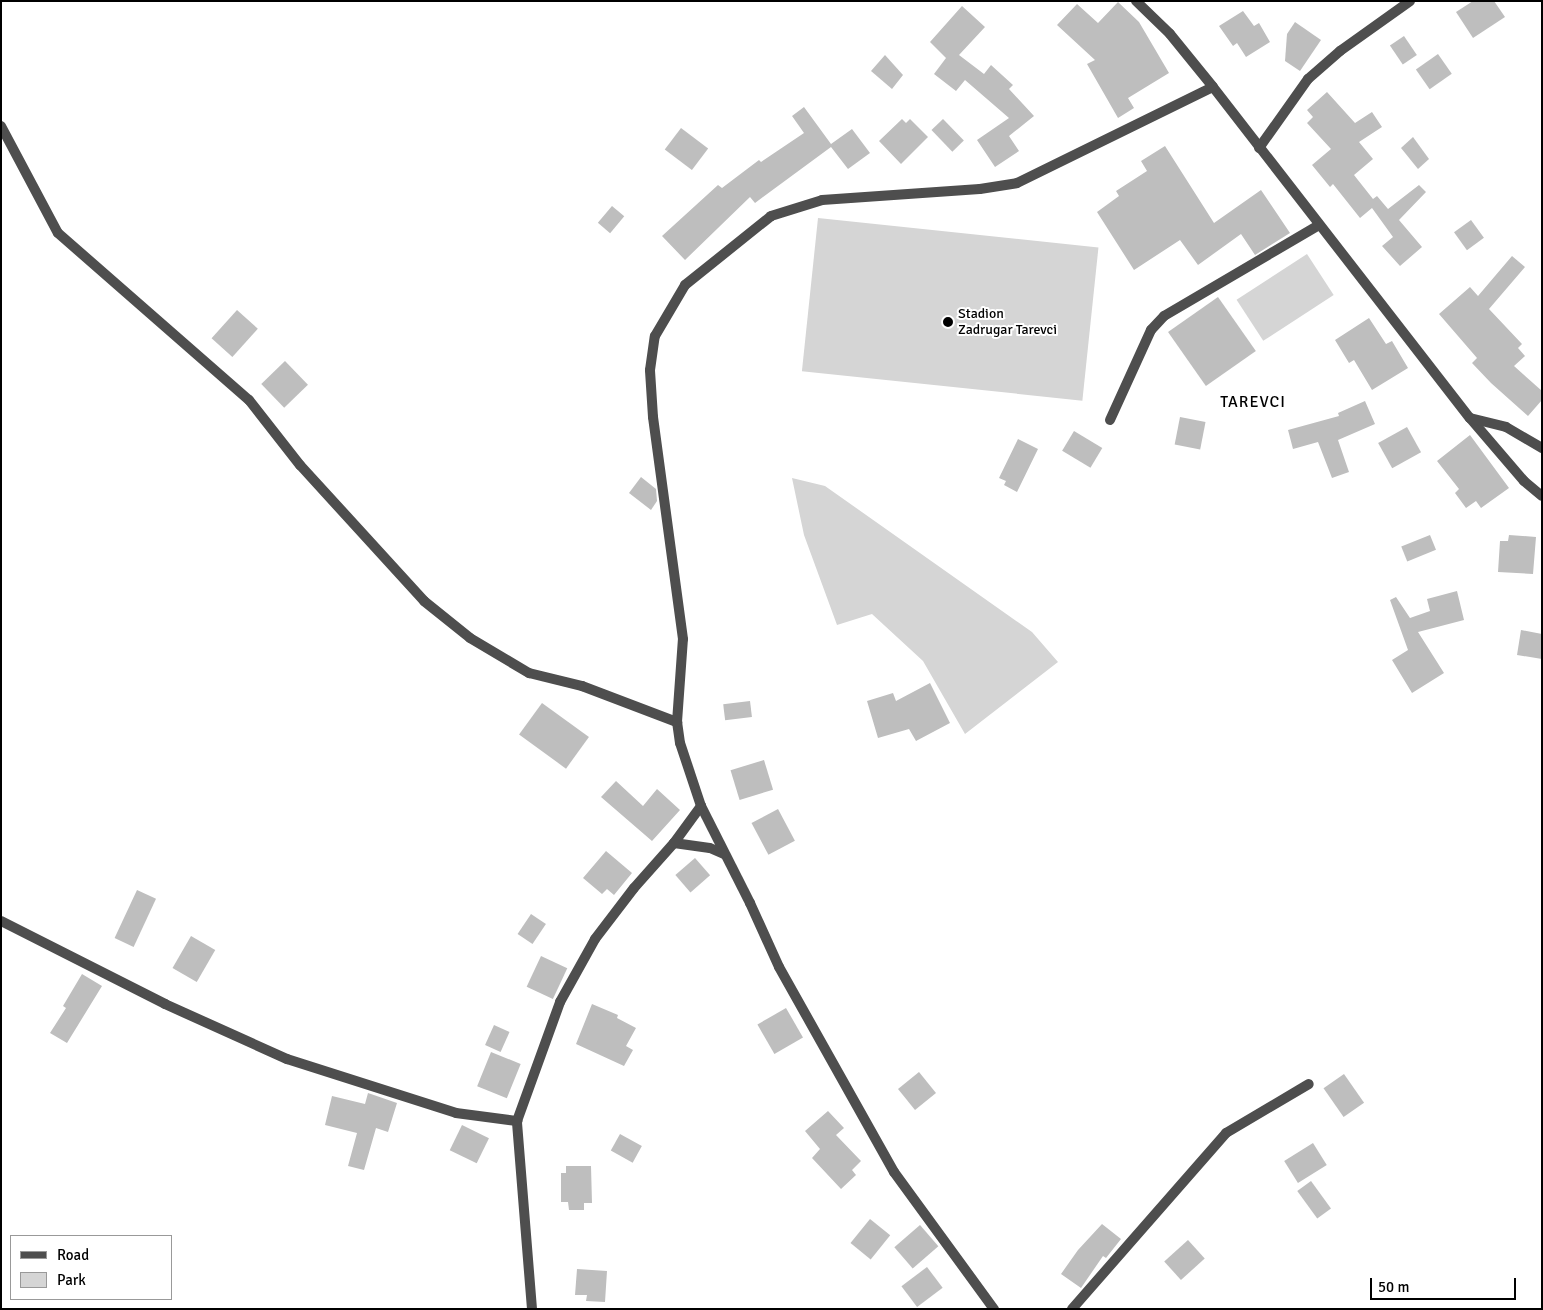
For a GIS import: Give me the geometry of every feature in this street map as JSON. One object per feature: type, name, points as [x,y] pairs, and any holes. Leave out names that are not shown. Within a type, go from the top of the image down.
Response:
[{"type":"street","points":[[1136,1],[1170,34],[1213,87],[1470,418],[1524,481],[1542,496]]},
{"type":"street","points":[[1259,148],[1308,79],[1340,51],[1410,1]]},
{"type":"street","points":[[994,1309],[894,1172],[779,968],[750,903],[701,806],[680,743],[677,722],[683,639],[653,417],[650,370],[655,336],[685,285],[771,216],[822,200],[980,189],[1017,183],[1213,87]]},
{"type":"street","points":[[1,126],[58,233],[249,400],[300,465],[424,600],[470,638],[529,674],[582,686],[677,722]]},
{"type":"street","points":[[1110,420],[1152,330],[1164,316],[1319,225]]},
{"type":"street","points":[[1470,418],[1506,427],[1542,448]]},
{"type":"street","points":[[532,1309],[517,1121],[564,994],[595,939],[648,870],[674,843],[701,806]]},
{"type":"street","points":[[674,843],[710,848],[724,854]]},
{"type":"street","points":[[1,922],[165,1004],[288,1059],[456,1113],[517,1121]]},
{"type":"street","points":[[1072,1309],[1226,1133],[1309,1084]]},
{"type":"green space","name":"Stadion Zadrugar Tarevci","points":[[818,218],[1098,247],[1082,401],[802,371]]},
{"type":"green space","points":[[1307,254],[1334,295],[1263,341],[1237,300]]},
{"type":"green space","points":[[792,478],[825,486],[1032,632],[1058,662],[965,734],[923,661],[872,614],[837,625],[804,535]]},
{"type":"building","points":[[1473,1],[1494,1],[1505,17],[1473,38],[1456,12]]},
{"type":"building","points":[[1118,2],[1139,22],[1169,73],[1128,98],[1134,108],[1118,118],[1087,64],[1095,60],[1057,25],[1077,4],[1098,23]]},
{"type":"building","points":[[962,6],[985,27],[959,55],[984,74],[991,65],[1013,85],[1009,89],[1034,116],[1009,136],[1019,151],[995,167],[977,140],[1009,118],[965,80],[956,91],[934,74],[946,58],[930,42]]},
{"type":"building","points":[[1243,11],[1254,26],[1259,23],[1270,42],[1246,57],[1237,43],[1233,46],[1219,26]]},
{"type":"building","points":[[1295,22],[1321,40],[1300,71],[1285,61],[1287,34]]},
{"type":"building","points":[[1404,36],[1417,55],[1403,65],[1390,46]]},
{"type":"building","points":[[1438,54],[1452,74],[1430,89],[1416,69]]},
{"type":"building","points":[[885,55],[903,75],[892,89],[871,71]]},
{"type":"building","points":[[1327,92],[1355,123],[1372,112],[1382,127],[1359,142],[1373,159],[1354,175],[1373,199],[1377,196],[1388,209],[1419,185],[1426,192],[1399,220],[1422,247],[1400,266],[1382,246],[1393,237],[1372,208],[1360,218],[1333,184],[1330,187],[1312,165],[1331,149],[1307,123],[1313,117],[1307,110]]},
{"type":"building","points":[[804,107],[831,144],[852,129],[870,153],[848,169],[831,147],[755,203],[750,197],[685,260],[662,236],[718,185],[722,188],[759,160],[761,162],[804,133],[792,116]]},
{"type":"building","points":[[902,119],[906,123],[910,119],[928,137],[901,164],[879,141]]},
{"type":"building","points":[[943,119],[964,141],[952,152],[931,130]]},
{"type":"building","points":[[681,128],[708,148],[692,170],[665,150]]},
{"type":"building","points":[[1413,137],[1429,159],[1418,169],[1401,148]]},
{"type":"building","points":[[1165,146],[1214,223],[1261,190],[1290,233],[1255,255],[1241,234],[1198,265],[1180,240],[1134,270],[1097,212],[1119,196],[1116,191],[1147,171],[1141,161]]},
{"type":"building","points":[[612,206],[624,216],[610,233],[598,223]]},
{"type":"building","points":[[1471,220],[1484,238],[1467,250],[1454,232]]},
{"type":"building","points":[[1512,256],[1525,267],[1489,309],[1522,344],[1518,348],[1525,356],[1514,366],[1542,391],[1542,400],[1528,416],[1472,363],[1477,358],[1439,314],[1470,287],[1478,296]]},
{"type":"building","points":[[1218,297],[1256,351],[1206,386],[1168,332]]},
{"type":"building","points":[[237,310],[258,329],[232,357],[212,338]]},
{"type":"building","points":[[1369,318],[1386,344],[1392,341],[1408,368],[1372,390],[1354,360],[1349,363],[1335,340]]},
{"type":"building","points":[[285,361],[308,385],[284,408],[261,384]]},
{"type":"building","points":[[1365,401],[1375,424],[1338,440],[1349,472],[1332,478],[1318,442],[1293,449],[1288,430],[1339,416],[1338,413]]},
{"type":"building","points":[[1180,417],[1206,422],[1200,449],[1175,444]]},
{"type":"building","points":[[1407,427],[1421,452],[1392,468],[1378,443]]},
{"type":"building","points":[[1074,431],[1102,448],[1090,468],[1062,451]]},
{"type":"building","points":[[1470,435],[1509,488],[1481,508],[1476,501],[1466,508],[1455,493],[1459,489],[1437,461]]},
{"type":"building","points":[[1018,439],[1038,449],[1017,492],[1004,485],[1006,481],[999,478]]},
{"type":"building","points":[[641,477],[656,489],[657,501],[651,510],[629,493]]},
{"type":"building","points":[[1430,535],[1436,550],[1407,561],[1401,547]]},
{"type":"building","points":[[1509,535],[1536,537],[1533,574],[1498,572],[1500,541],[1508,541]]},
{"type":"building","points":[[1457,591],[1464,620],[1418,632],[1444,673],[1412,693],[1392,660],[1408,650],[1390,600],[1396,597],[1410,618],[1430,611],[1427,599]]},
{"type":"building","points":[[1521,630],[1542,634],[1542,659],[1517,655]]},
{"type":"building","points":[[930,683],[950,723],[916,741],[909,729],[878,738],[867,701],[893,693],[896,701]]},
{"type":"building","points":[[750,701],[752,717],[725,720],[723,704]]},
{"type":"building","points":[[542,703],[589,737],[566,769],[519,735]]},
{"type":"building","points":[[764,760],[773,790],[740,800],[731,770]]},
{"type":"building","points":[[616,781],[643,806],[657,789],[680,810],[652,841],[601,797]]},
{"type":"building","points":[[778,809],[795,841],[768,855],[752,823]]},
{"type":"building","points":[[606,851],[632,873],[614,895],[607,889],[602,894],[583,878]]},
{"type":"building","points":[[695,858],[710,875],[690,892],[675,875]]},
{"type":"building","points":[[137,890],[156,899],[134,947],[115,938]]},
{"type":"building","points":[[531,914],[546,924],[533,944],[518,934]]},
{"type":"building","points":[[191,936],[215,950],[197,982],[172,968]]},
{"type":"building","points":[[541,956],[567,968],[553,999],[527,987]]},
{"type":"building","points":[[82,974],[102,986],[67,1043],[50,1033],[66,1008],[63,1006]]},
{"type":"building","points":[[592,1004],[618,1015],[617,1018],[636,1028],[626,1046],[633,1050],[624,1066],[576,1044]]},
{"type":"building","points":[[786,1008],[803,1037],[774,1054],[757,1024]]},
{"type":"building","points":[[494,1025],[510,1032],[501,1052],[485,1045]]},
{"type":"building","points":[[491,1052],[521,1064],[507,1098],[477,1086]]},
{"type":"building","points":[[919,1072],[936,1093],[915,1110],[898,1089]]},
{"type":"building","points":[[1344,1074],[1364,1103],[1344,1117],[1324,1088]]},
{"type":"building","points":[[368,1093],[397,1103],[388,1132],[376,1128],[364,1170],[348,1166],[357,1133],[325,1125],[332,1096],[365,1104]]},
{"type":"building","points":[[828,1111],[844,1128],[836,1135],[861,1161],[852,1170],[856,1175],[841,1189],[812,1158],[820,1149],[805,1131]]},
{"type":"building","points":[[462,1125],[489,1138],[477,1163],[450,1150]]},
{"type":"building","points":[[620,1134],[642,1146],[633,1163],[611,1151]]},
{"type":"building","points":[[1313,1143],[1327,1165],[1298,1183],[1284,1161]]},
{"type":"building","points":[[566,1166],[591,1166],[592,1203],[584,1203],[584,1210],[569,1210],[568,1202],[561,1202],[561,1173],[566,1173]]},
{"type":"building","points":[[1311,1181],[1331,1209],[1317,1218],[1297,1191]]},
{"type":"building","points":[[870,1219],[890,1235],[871,1259],[850,1243]]},
{"type":"building","points":[[1102,1224],[1121,1239],[1106,1258],[1103,1256],[1081,1288],[1061,1274],[1078,1250]]},
{"type":"building","points":[[920,1225],[938,1246],[913,1268],[894,1247]]},
{"type":"building","points":[[1188,1240],[1205,1259],[1181,1280],[1164,1261]]},
{"type":"building","points":[[927,1267],[943,1288],[917,1307],[901,1286]]},
{"type":"building","points":[[577,1269],[607,1271],[605,1302],[586,1301],[587,1295],[575,1295]]},
{"type":"place","name":"Stadion Zadrugar Tarevci","points":[[948,322]]},
{"type":"district","name":"TAREVCI","points":[[1253,402]]}]
